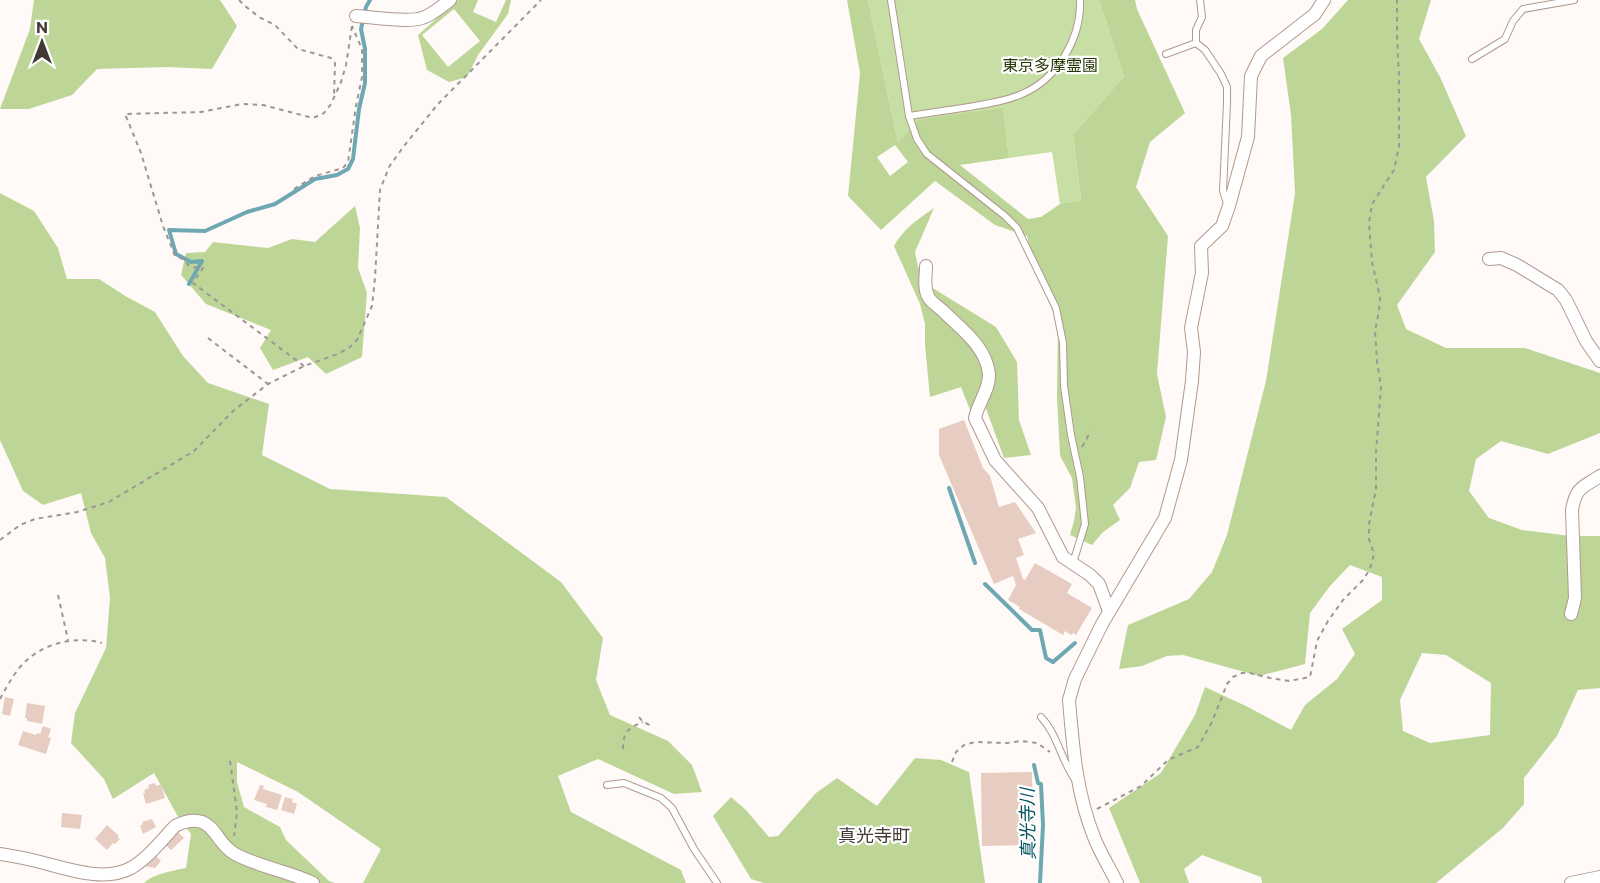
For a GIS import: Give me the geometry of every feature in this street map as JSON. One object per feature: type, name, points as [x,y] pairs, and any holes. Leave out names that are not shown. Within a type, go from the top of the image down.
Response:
[{"type":"street","points":[[356,16],[421,19],[450,0]]},
{"type":"street","points":[[1117,883],[1094,838],[1079,786],[1074,764],[1070,691],[1109,611],[1165,518],[1181,460],[1192,381],[1194,352],[1191,328],[1202,273],[1201,246],[1222,226],[1229,206],[1248,137],[1251,76],[1261,56],[1315,14],[1324,0]]},
{"type":"street","points":[[1489,259],[1501,258],[1517,265],[1558,290],[1566,300],[1586,341],[1600,361]]},
{"type":"street","points":[[927,266],[925,284],[929,298],[974,340],[986,360],[989,375],[988,386],[975,418],[995,460],[1038,508],[1063,557],[1099,584],[1109,611]]},
{"type":"street","points":[[1571,614],[1575,598],[1572,510],[1574,499],[1578,490],[1600,476]]},
{"type":"street","points":[[0,854],[74,871],[100,875],[117,873],[137,864],[175,826],[183,822],[198,820],[215,832],[224,847],[230,851],[270,869],[313,883]]},
{"type":"street","points":[[1571,883],[1600,877]]},
{"type":"lane","points":[[891,0],[909,116],[916,139],[927,154],[1017,228],[1056,308],[1063,343],[1064,386],[1071,435],[1077,458],[1085,524],[1072,563]]},
{"type":"lane","points":[[909,116],[1002,102],[1026,93],[1040,84],[1070,48],[1078,24],[1080,0]]},
{"type":"lane","points":[[1196,43],[1196,30],[1202,17],[1200,0]]},
{"type":"lane","points":[[1472,59],[1505,39],[1513,21],[1523,9],[1574,0]]},
{"type":"lane","points":[[1166,54],[1196,43]]},
{"type":"lane","points":[[1196,43],[1205,50],[1227,87],[1223,191],[1229,206]]},
{"type":"lane","points":[[1041,717],[1048,725],[1066,766],[1079,786]]},
{"type":"lane","points":[[607,785],[624,783],[661,798],[672,808],[694,849],[717,883]]},
{"type":"path","points":[[239,0],[259,17],[275,25],[298,49],[331,58],[335,63],[333,99]]},
{"type":"path","points":[[0,540],[20,525],[35,519],[77,512],[109,502],[194,451],[233,411],[268,384],[350,347],[357,340],[372,306],[380,190],[389,167],[438,104],[541,0]]},
{"type":"path","points":[[1086,814],[1141,786],[1168,760],[1198,747],[1212,722],[1227,684],[1233,677],[1242,673],[1250,673],[1289,681],[1310,677],[1317,641],[1343,600],[1363,580],[1370,569],[1374,554],[1369,539],[1369,524],[1376,489],[1376,452],[1381,387],[1376,331],[1380,297],[1372,262],[1369,223],[1372,204],[1394,170],[1399,146],[1398,0]]},
{"type":"path","points":[[294,189],[315,176],[343,168],[348,162],[362,77],[362,49],[352,26],[341,82],[324,113],[313,118],[263,105],[242,104],[201,112],[125,114],[141,153],[163,226],[175,256],[183,259],[190,267],[203,268],[193,283],[304,366]]},
{"type":"path","points":[[208,338],[268,384]]},
{"type":"path","points":[[1077,458],[1091,431]]},
{"type":"path","points":[[58,595],[68,640]]},
{"type":"path","points":[[0,699],[11,678],[33,654],[68,640],[102,643]]},
{"type":"path","points":[[639,717],[650,725]]},
{"type":"path","points":[[623,749],[623,738],[628,731],[644,722]]},
{"type":"path","points":[[952,762],[956,752],[964,745],[975,742],[1038,743],[1049,750],[1052,756]]},
{"type":"path","points":[[230,761],[237,812],[230,851]]},
{"type":"green space","points":[[34,0],[220,0],[237,26],[212,69],[167,67],[97,69],[72,95],[29,109],[0,109],[30,29]]},
{"type":"green space","points":[[458,0],[478,0],[473,12],[496,22],[506,0],[511,0],[508,14],[478,55],[467,77],[449,82],[427,70],[418,35]],"holes":[[[454,9],[480,41],[448,67],[422,35]]]},
{"type":"green space","points":[[847,0],[868,0],[898,143],[918,120],[1003,108],[1009,158],[960,165],[1028,219],[1041,217],[1060,204],[1081,200],[1073,135],[1124,76],[1099,0],[1135,0],[1137,9],[1185,113],[1150,142],[1136,187],[1168,236],[1157,374],[1166,417],[1156,460],[1139,462],[1130,488],[1113,505],[1120,520],[1103,532],[1092,545],[1070,535],[1076,508],[1072,478],[1060,456],[1057,397],[1058,324],[1035,268],[1027,236],[995,225],[935,181],[881,230],[848,196],[860,73]],"holes":[[[895,145],[908,162],[890,176],[877,157]]]},
{"type":"green space","name":"東京多摩霊園","points":[[868,0],[1099,0],[1124,76],[1073,135],[1081,200],[1060,204],[1052,152],[1009,158],[1003,109],[898,143]]},
{"type":"green space","points":[[1348,0],[1431,0],[1419,39],[1440,77],[1466,136],[1426,177],[1434,221],[1435,252],[1397,305],[1406,329],[1446,348],[1525,348],[1600,373],[1600,433],[1548,454],[1501,441],[1476,459],[1469,491],[1489,518],[1522,530],[1571,536],[1600,536],[1600,688],[1578,690],[1557,736],[1524,778],[1524,804],[1503,828],[1436,883],[1262,883],[1261,877],[1202,855],[1184,869],[1189,883],[1140,883],[1109,808],[1161,773],[1195,715],[1205,687],[1291,730],[1305,705],[1337,679],[1355,654],[1342,629],[1382,600],[1382,577],[1350,565],[1330,586],[1310,613],[1305,664],[1259,676],[1183,655],[1167,656],[1142,666],[1119,669],[1128,625],[1189,599],[1212,572],[1227,535],[1266,381],[1295,193],[1291,115],[1283,58],[1322,29]],"holes":[[[1422,653],[1446,655],[1491,683],[1490,735],[1430,743],[1403,731],[1400,700]]]},
{"type":"green space","points":[[0,193],[34,211],[58,248],[67,279],[99,279],[155,312],[183,356],[208,383],[269,404],[262,455],[330,489],[446,497],[561,582],[603,638],[596,680],[610,715],[668,741],[692,765],[702,792],[674,794],[598,759],[558,776],[571,812],[681,870],[686,883],[363,883],[381,849],[298,792],[237,762],[237,782],[244,807],[280,827],[286,840],[329,881],[335,883],[144,883],[169,871],[186,868],[191,834],[177,815],[154,773],[113,799],[104,779],[71,743],[75,713],[106,648],[110,598],[105,558],[91,533],[81,493],[43,505],[23,491],[0,440]]},
{"type":"green space","points":[[355,206],[360,228],[358,268],[367,293],[362,357],[326,374],[308,357],[273,370],[260,348],[271,330],[206,304],[181,275],[186,253],[205,252],[213,242],[268,248],[292,239],[315,242]]},
{"type":"green space","points":[[934,208],[915,252],[918,267],[931,287],[996,327],[1017,362],[1019,420],[1031,455],[1004,458],[985,406],[970,410],[961,387],[930,397],[925,324],[920,304],[894,246],[906,229]]},
{"type":"green space","points":[[915,758],[941,760],[969,772],[985,883],[764,883],[751,879],[713,816],[731,797],[746,810],[769,837],[778,836],[816,793],[837,778],[877,806]]},
{"type":"building","points":[[964,420],[983,468],[990,476],[999,507],[1015,502],[1036,533],[1018,539],[1024,555],[1016,558],[1023,579],[1025,580],[1035,563],[1072,584],[1067,593],[1092,608],[1076,635],[1065,631],[1063,635],[1008,600],[1016,585],[1013,576],[994,584],[939,455],[939,429]]},
{"type":"building","points":[[5,697],[14,699],[10,716],[2,714]]},
{"type":"building","points":[[27,703],[45,706],[42,724],[27,721],[25,718]]},
{"type":"building","points":[[43,726],[51,729],[46,754],[18,745],[23,731],[40,734]]},
{"type":"building","points":[[1032,772],[1034,854],[1029,854],[1028,845],[982,846],[981,773]]},
{"type":"building","points":[[155,783],[156,786],[161,784],[165,798],[146,804],[144,790],[149,788],[148,785]]},
{"type":"building","points":[[260,785],[264,786],[263,789],[282,795],[277,810],[254,800]]},
{"type":"building","points":[[285,797],[293,799],[292,802],[297,804],[294,814],[281,810]]},
{"type":"building","points":[[62,813],[82,815],[80,829],[61,827]]},
{"type":"building","points":[[152,819],[156,827],[143,834],[140,826],[142,822]]},
{"type":"building","points":[[107,825],[120,839],[107,850],[95,839]]},
{"type":"building","points":[[177,831],[184,838],[171,850],[164,844]]},
{"type":"building","points":[[154,854],[161,861],[155,868],[143,866]]},
{"type":"waterway","points":[[189,284],[202,261],[191,262],[176,254],[169,230],[205,231],[247,212],[275,204],[315,179],[337,175],[348,169],[353,159],[359,109],[365,83],[365,49],[361,29],[370,0]]},
{"type":"waterway","points":[[949,488],[975,563]]},
{"type":"waterway","points":[[985,584],[1032,630],[1040,630],[1046,658],[1053,662]]},
{"type":"waterway","points":[[1053,662],[1075,643]]},
{"type":"waterway","name":"真光寺川","points":[[1034,765],[1038,783],[1041,784],[1043,825],[1040,883]]},
{"type":"district","name":"真光寺町","points":[[874,835]]}]
